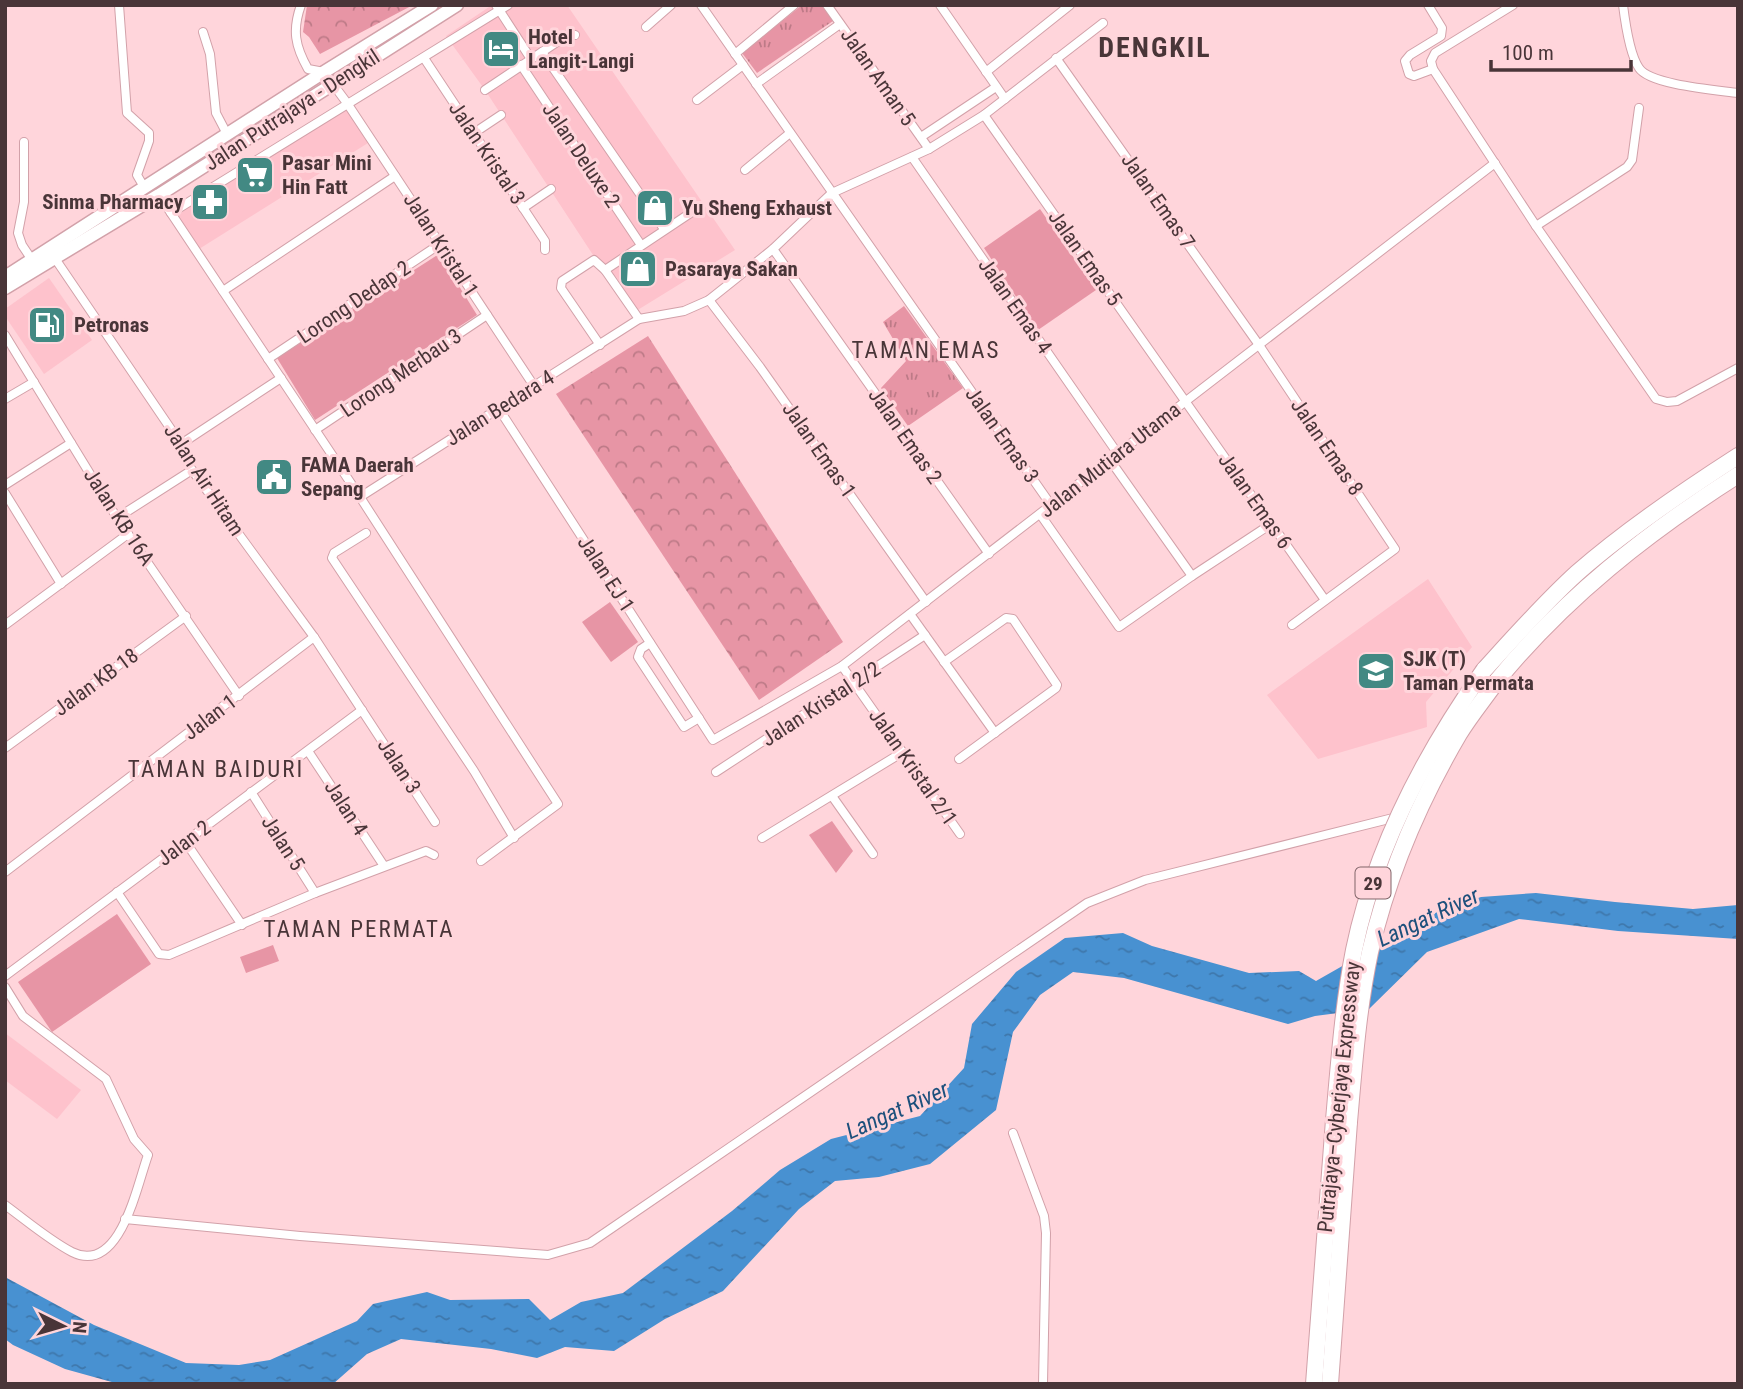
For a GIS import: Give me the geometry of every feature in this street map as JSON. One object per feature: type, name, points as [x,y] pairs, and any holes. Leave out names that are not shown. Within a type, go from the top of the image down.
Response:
[{"type":"highway","name":"Putrajaya–Cyberjaya Expressway","points":[[1330,1384],[1346,1003],[1354,949],[1369,893],[1388,840],[1416,778],[1449,720],[1484,670],[1535,614],[1585,566],[1621,537],[1738,456]]},
{"type":"highway","name":"Putrajaya–Cyberjaya Expressway","points":[[1314,1384],[1341,1121],[1368,965],[1398,858],[1426,793],[1460,732],[1496,682],[1538,632],[1581,590],[1627,552],[1738,475]]},
{"type":"main road","name":"Jalan Putrajaya - Dengkil","points":[[52,255],[144,187],[432,5]]},
{"type":"main road","name":"Jalan Putrajaya - Dengkil","points":[[52,255],[159,195],[457,5]]},
{"type":"main road","points":[[5,277],[32,260],[52,255]]},
{"type":"main road","points":[[5,288],[52,255]]},
{"type":"street","points":[[120,5],[127,113],[149,133],[149,141],[137,175],[144,187]]},
{"type":"street","name":"Jalan Kristal 1","points":[[301,5],[294,32],[296,46],[308,69],[324,72],[347,103],[534,386]]},
{"type":"street","points":[[171,213],[424,58],[497,8],[508,5]]},
{"type":"street","points":[[646,27],[671,5]]},
{"type":"street","points":[[701,5],[832,193]]},
{"type":"street","points":[[736,54],[794,5]]},
{"type":"street","name":"Jalan Aman 5","points":[[827,5],[929,149]]},
{"type":"street","points":[[940,5],[1005,99]]},
{"type":"street","points":[[986,72],[1070,5]]},
{"type":"street","points":[[1428,5],[1443,28],[1441,36],[1405,61],[1409,74],[1414,76],[1433,69]]},
{"type":"street","points":[[1513,5],[1435,53],[1431,61],[1433,69],[1536,226],[1656,399],[1677,401],[1738,368]]},
{"type":"street","points":[[1623,5],[1627,32],[1639,69],[1650,77],[1664,81],[1738,93]]},
{"type":"street","points":[[497,8],[530,59]]},
{"type":"street","points":[[600,345],[561,288],[562,281],[594,260],[605,270],[639,319],[684,311],[709,300],[772,249],[832,193],[929,149],[984,115],[1103,23]]},
{"type":"street","points":[[756,84],[840,24]]},
{"type":"street","points":[[203,32],[209,54],[216,113],[227,134]]},
{"type":"street","points":[[485,90],[569,34],[575,35]]},
{"type":"street","points":[[542,52],[664,229]]},
{"type":"street","name":"Jalan Kristal 3","points":[[424,58],[545,241],[545,250]]},
{"type":"street","name":"Jalan Emas 7","points":[[1056,58],[1259,345]]},
{"type":"street","name":"Jalan Deluxe 2","points":[[521,65],[641,245]]},
{"type":"street","points":[[697,100],[743,65]]},
{"type":"street","points":[[920,137],[996,87]]},
{"type":"street","points":[[1536,226],[1627,167],[1632,160],[1639,108]]},
{"type":"street","points":[[474,133],[501,115]]},
{"type":"street","name":"Jalan Emas 5","points":[[984,115],[1185,402]]},
{"type":"street","points":[[745,170],[790,133]]},
{"type":"street","points":[[24,142],[24,202],[18,233],[32,260]]},
{"type":"street","name":"Jalan Emas 4","points":[[912,157],[1192,576]]},
{"type":"street","name":"Jalan Mutiara Utama","points":[[713,740],[842,666],[1495,163]]},
{"type":"street","points":[[223,291],[395,176]]},
{"type":"street","points":[[523,208],[551,189]]},
{"type":"street","name":"Jalan Emas 3","points":[[832,193],[1051,505]]},
{"type":"street","points":[[159,195],[360,497],[558,804],[481,861]]},
{"type":"street","points":[[605,270],[692,212],[693,208]]},
{"type":"street","name":"Lorong Dedap 2","points":[[268,359],[440,244]]},
{"type":"street","name":"Jalan Emas 2","points":[[772,249],[989,554]]},
{"type":"street","name":"Jalan Air Hitam","points":[[52,255],[181,444],[181,452],[192,470],[314,637],[362,710]]},
{"type":"street","name":"Jalan Emas 1","points":[[709,300],[768,378],[926,602]]},
{"type":"street","name":"Lorong Merbau 3","points":[[316,430],[487,315]]},
{"type":"street","name":"Jalan Bedara 4","points":[[360,497],[639,319]]},
{"type":"street","name":"Jalan KB 16A","points":[[5,335],[117,518],[239,696]]},
{"type":"street","name":"Jalan Emas 8","points":[[1259,345],[1395,549],[1325,600]]},
{"type":"street","points":[[181,444],[281,378]]},
{"type":"street","points":[[5,399],[34,382]]},
{"type":"street","name":"Jalan Emas 6","points":[[1185,402],[1325,600]]},
{"type":"street","name":"Jalan EJ 1","points":[[499,409],[713,740]]},
{"type":"street","points":[[5,485],[71,443]]},
{"type":"street","points":[[117,518],[192,470]]},
{"type":"street","points":[[5,493],[61,584]]},
{"type":"street","points":[[1040,514],[1119,627],[1271,524]]},
{"type":"street","points":[[366,533],[334,553],[332,558],[474,771],[514,838]]},
{"type":"street","points":[[6,623],[128,534]]},
{"type":"street","points":[[1292,625],[1325,600]]},
{"type":"street","points":[[910,614],[995,733]]},
{"type":"street","name":"Jalan KB 18","points":[[5,748],[186,616]]},
{"type":"street","points":[[944,662],[1006,618],[1013,619],[1056,681],[1056,688],[959,759]]},
{"type":"street","name":"Jalan Kristal 2/2","points":[[716,772],[925,635]]},
{"type":"street","name":"Jalan 1","points":[[5,872],[314,637]]},
{"type":"street","points":[[650,643],[641,649],[638,657],[664,697],[684,727],[699,718]]},
{"type":"street","name":"Jalan Kristal 2/1","points":[[842,666],[960,834]]},
{"type":"street","name":"Jalan 2","points":[[5,976],[362,710]]},
{"type":"street","name":"Jalan 3","points":[[362,710],[435,822]]},
{"type":"street","name":"Jalan 4","points":[[308,751],[384,866]]},
{"type":"street","points":[[762,838],[903,752]]},
{"type":"street","name":"Jalan 5","points":[[251,792],[315,892]]},
{"type":"street","points":[[832,796],[873,854]]},
{"type":"street","points":[[125,1219],[548,1255],[574,1250],[590,1243],[1087,903],[1145,880],[1433,807]]},
{"type":"street","points":[[185,842],[242,925]]},
{"type":"street","points":[[117,892],[159,954],[169,956],[315,892],[426,851],[434,855]]},
{"type":"street","points":[[5,987],[23,1016],[106,1079],[134,1139],[148,1155],[115,1241],[102,1254],[86,1257],[73,1252],[5,1205]]},
{"type":"street","points":[[1013,1133],[1044,1216],[1046,1233],[1043,1384]]},
{"type":"shaded area","points":[[492,5],[567,5],[735,250],[636,311],[617,278],[593,255],[485,90],[446,36]]},
{"type":"shaded area","points":[[346,109],[368,143],[199,249],[176,214]]},
{"type":"shaded area","points":[[49,278],[92,340],[44,374],[5,316],[5,309]]},
{"type":"shaded area","name":"SJK (T) Taman Permata","points":[[1428,579],[1472,647],[1426,702],[1427,727],[1318,759],[1267,695]]},
{"type":"shaded area","points":[[5,1033],[81,1090],[57,1119],[5,1080]]},
{"type":"green space","points":[[307,5],[413,5],[320,54],[303,32]]},
{"type":"green space","points":[[802,5],[822,5],[833,21],[757,73],[742,53]]},
{"type":"green space","points":[[1040,209],[1096,290],[1038,330],[984,248]]},
{"type":"green space","points":[[439,254],[477,315],[315,420],[277,358]]},
{"type":"green space","points":[[904,306],[963,388],[908,426],[881,388],[906,361],[883,322]]},
{"type":"green space","points":[[648,336],[843,642],[759,700],[556,394]]},
{"type":"green space","points":[[610,602],[638,642],[611,662],[582,622]]},
{"type":"green space","points":[[832,821],[853,851],[836,873],[809,835]]},
{"type":"green space","points":[[117,914],[151,964],[52,1032],[18,982]]},
{"type":"green space","points":[[273,945],[279,961],[246,973],[240,957]]},
{"type":"water","points":[[1536,893],[1693,909],[1738,905],[1738,939],[1618,931],[1519,919],[1427,952],[1369,1009],[1315,1016],[1288,1024],[1124,978],[1073,972],[1040,995],[1013,1032],[996,1110],[930,1164],[879,1177],[835,1181],[799,1209],[723,1291],[665,1319],[614,1351],[565,1347],[537,1358],[491,1349],[401,1339],[367,1354],[333,1384],[119,1384],[65,1369],[5,1339],[5,1277],[94,1325],[186,1363],[239,1365],[270,1360],[357,1321],[373,1304],[427,1292],[450,1300],[529,1299],[550,1320],[581,1302],[623,1293],[732,1211],[780,1170],[831,1139],[920,1116],[964,1068],[972,1024],[1016,972],[1065,938],[1123,933],[1152,946],[1249,973],[1299,971],[1316,981],[1439,911],[1481,897]]},
{"type":"place","name":"Hotel Langit-Langi","points":[[501,49]]},
{"type":"place","name":"Pasar Mini Hin Fatt","points":[[255,175]]},
{"type":"place","name":"Sinma Pharmacy","points":[[210,202]]},
{"type":"place","name":"Yu Sheng Exhaust","points":[[655,208]]},
{"type":"place","name":"Pasaraya Sakan","points":[[638,269]]},
{"type":"place","name":"Petronas","points":[[47,325]]},
{"type":"place","name":"FAMA Daerah Sepang","points":[[274,477]]},
{"type":"place","name":"SJK (T) Taman Permata","points":[[1376,671]]},
{"type":"district","name":"DENGKIL","points":[[1155,47]]},
{"type":"district","name":"TAMAN EMAS","points":[[926,350]]},
{"type":"district","name":"TAMAN BAIDURI","points":[[216,769]]},
{"type":"district","name":"TAMAN PERMATA","points":[[359,929]]},
{"type":"water label","name":"Langat River","points":[[1428,917]]},
{"type":"water label","name":"Langat River","points":[[897,1110]]}]
